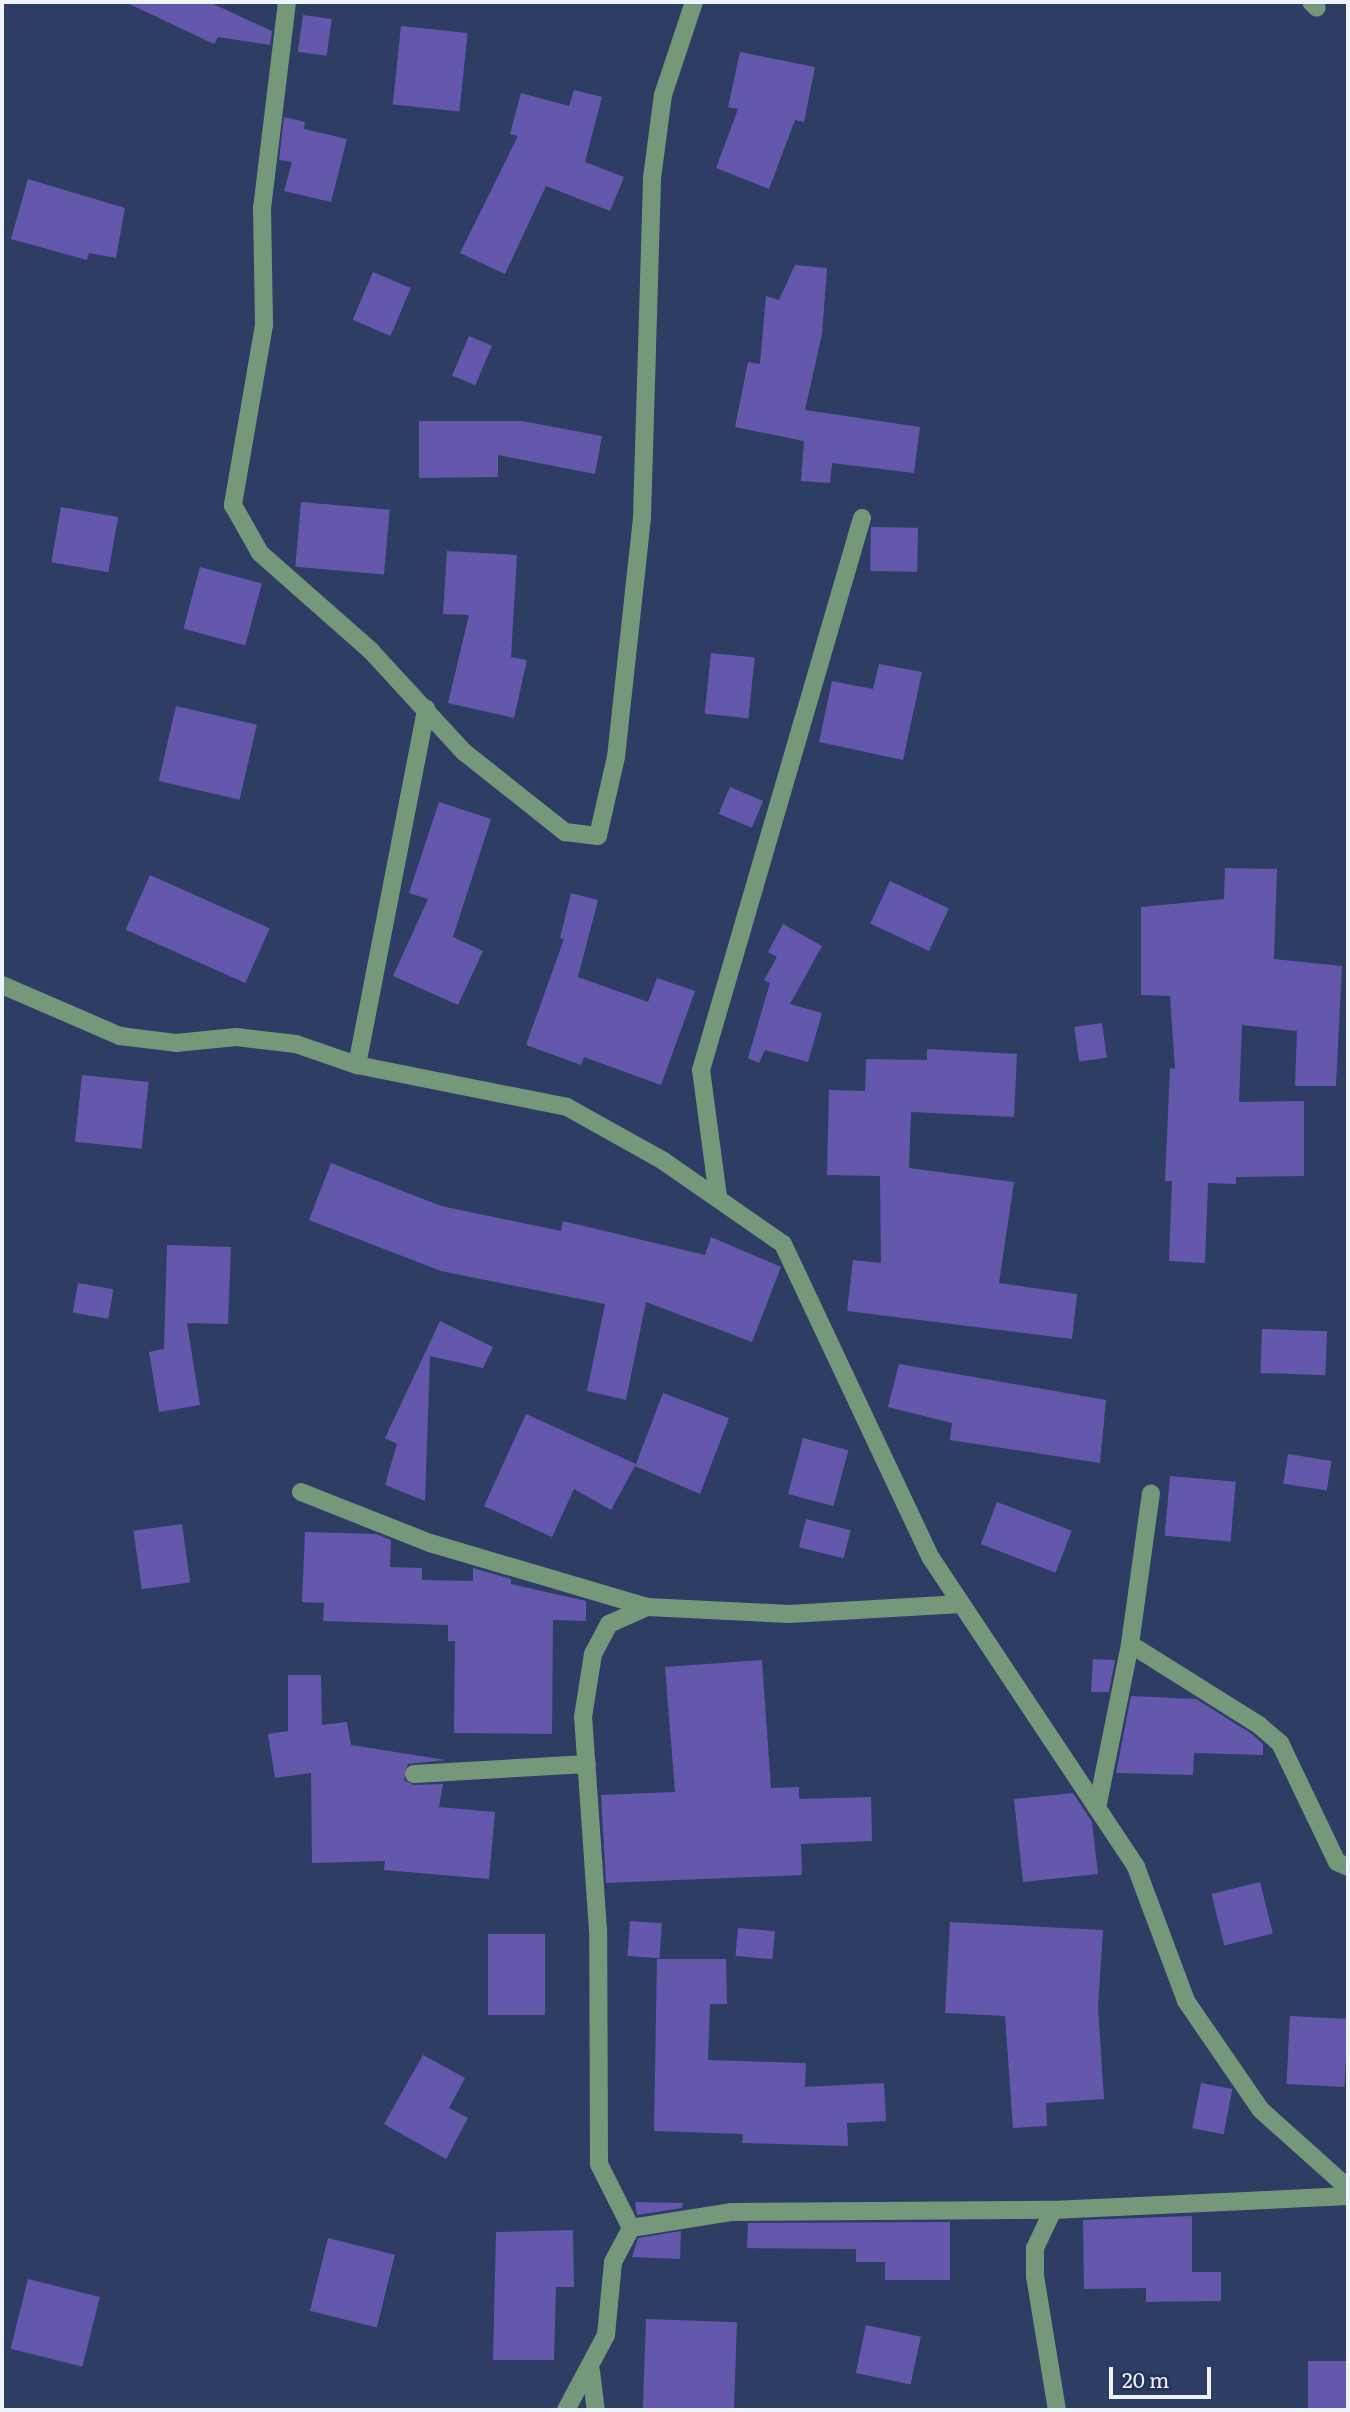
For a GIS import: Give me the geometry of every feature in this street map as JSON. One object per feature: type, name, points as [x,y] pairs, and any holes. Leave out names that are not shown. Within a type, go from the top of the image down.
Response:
[{"type":"street","points":[[287,2],[262,208],[264,325],[233,505],[260,553],[318,598],[464,752],[532,809],[565,832],[598,836],[616,757],[642,517],[652,178],[663,94],[694,2]]},
{"type":"street","points":[[718,1197],[701,1070],[862,518]]},
{"type":"street","points":[[357,1065],[426,709]]},
{"type":"street","points":[[2,985],[120,1036],[176,1042],[236,1037],[296,1044],[357,1065],[567,1107],[612,1129],[718,1197],[783,1244],[892,1481],[961,1604],[1136,1867],[1186,2001],[1261,2110],[1348,2188]]},
{"type":"street","points":[[301,1492],[430,1543],[648,1607],[789,1614],[961,1604]]},
{"type":"street","points":[[1097,1808],[1130,1644],[1151,1493]]},
{"type":"street","points":[[631,2228],[599,2164],[598,1930],[583,1717],[593,1654],[609,1624],[648,1607]]},
{"type":"street","points":[[1130,1644],[1259,1725],[1280,1743],[1337,1862],[1348,1867]]},
{"type":"street","points":[[414,1773],[587,1764]]},
{"type":"street","points":[[631,2228],[731,2212],[1053,2210],[1348,2196]]},
{"type":"street","points":[[1053,2210],[1035,2248],[1035,2276],[1057,2410]]},
{"type":"street","points":[[566,2410],[591,2371],[606,2335],[613,2262],[631,2228]]},
{"type":"street","points":[[591,2371],[596,2410]]},
{"type":"building","points":[[125,2],[209,2],[272,31],[270,45],[218,37],[214,44]]},
{"type":"building","points":[[303,15],[332,19],[327,56],[298,52]]},
{"type":"building","points":[[401,26],[468,33],[459,112],[393,105]]},
{"type":"building","points":[[740,52],[815,67],[804,122],[795,120],[769,189],[716,168],[738,109],[728,107]]},
{"type":"building","points":[[574,90],[602,97],[585,162],[624,177],[610,211],[546,186],[505,274],[460,253],[518,136],[510,134],[521,93],[569,106]]},
{"type":"building","points":[[284,117],[305,122],[304,129],[347,139],[331,202],[284,191],[292,162],[279,160]]},
{"type":"building","points":[[28,179],[125,208],[116,258],[89,253],[87,260],[11,239]]},
{"type":"building","points":[[795,265],[827,268],[822,334],[805,410],[920,427],[914,473],[832,463],[830,483],[801,481],[804,441],[735,427],[748,362],[760,364],[766,296],[779,300]]},
{"type":"building","points":[[373,272],[411,288],[390,336],[353,320]]},
{"type":"building","points":[[469,336],[492,346],[475,385],[452,376]]},
{"type":"building","points":[[419,421],[522,421],[602,436],[595,474],[498,455],[498,477],[419,478]]},
{"type":"building","points":[[301,502],[390,510],[384,575],[295,567]]},
{"type":"building","points":[[61,507],[118,517],[108,572],[51,562]]},
{"type":"building","points":[[871,527],[918,528],[917,572],[870,571]]},
{"type":"building","points":[[447,551],[517,555],[511,657],[527,660],[514,718],[448,703],[469,615],[443,614]]},
{"type":"building","points":[[200,567],[262,584],[245,645],[183,629]]},
{"type":"building","points":[[711,653],[755,658],[748,718],[705,714]]},
{"type":"building","points":[[879,664],[922,672],[903,760],[819,742],[832,681],[873,689]]},
{"type":"building","points":[[176,706],[257,725],[240,800],[159,781]]},
{"type":"building","points":[[730,787],[763,801],[752,828],[719,814]]},
{"type":"building","points":[[439,802],[491,819],[453,937],[483,951],[458,1005],[393,976],[428,899],[409,893]]},
{"type":"building","points":[[1225,868],[1277,869],[1274,959],[1342,966],[1336,1086],[1295,1086],[1297,1031],[1242,1025],[1239,1102],[1304,1101],[1304,1176],[1236,1177],[1236,1184],[1208,1183],[1205,1263],[1169,1261],[1172,1181],[1165,1181],[1170,1068],[1175,1069],[1170,996],[1141,995],[1141,907],[1224,899]]},
{"type":"building","points":[[150,875],[270,928],[245,983],[126,930]]},
{"type":"building","points":[[890,881],[949,908],[929,951],[870,924]]},
{"type":"building","points":[[571,893],[598,900],[578,977],[648,1002],[657,978],[695,991],[661,1085],[584,1057],[581,1065],[526,1045],[564,939],[560,938]]},
{"type":"building","points":[[783,924],[822,946],[790,1004],[822,1013],[808,1062],[765,1050],[759,1063],[748,1058],[770,983],[764,980],[777,957],[768,952]]},
{"type":"building","points":[[1102,1023],[1107,1058],[1079,1062],[1074,1027]]},
{"type":"building","points":[[927,1049],[1017,1054],[1014,1117],[911,1112],[909,1168],[1014,1182],[999,1283],[1077,1294],[1072,1339],[847,1311],[853,1260],[881,1263],[880,1176],[827,1175],[829,1090],[865,1091],[866,1059],[927,1060]]},
{"type":"building","points":[[82,1075],[149,1082],[142,1149],[75,1142]]},
{"type":"building","points":[[331,1163],[441,1206],[561,1231],[563,1221],[705,1255],[711,1237],[781,1267],[752,1342],[646,1302],[626,1400],[587,1391],[605,1304],[441,1271],[309,1220]]},
{"type":"building","points":[[167,1245],[231,1247],[228,1324],[187,1323],[200,1405],[159,1412],[149,1352],[164,1349]]},
{"type":"building","points":[[78,1283],[113,1289],[108,1319],[73,1313]]},
{"type":"building","points":[[440,1321],[493,1347],[483,1368],[430,1356],[425,1501],[385,1485],[397,1444],[385,1438]]},
{"type":"building","points":[[1262,1329],[1327,1331],[1325,1375],[1260,1373]]},
{"type":"building","points":[[899,1364],[1106,1400],[1100,1463],[950,1440],[952,1423],[888,1407]]},
{"type":"building","points":[[663,1393],[729,1418],[700,1494],[635,1466],[611,1510],[574,1489],[552,1537],[484,1506],[526,1414],[636,1464]]},
{"type":"building","points":[[803,1438],[848,1450],[833,1506],[788,1494]]},
{"type":"building","points":[[1288,1454],[1331,1461],[1327,1491],[1283,1484]]},
{"type":"building","points":[[1170,1476],[1236,1482],[1231,1542],[1165,1536]]},
{"type":"building","points":[[997,1502],[1072,1531],[1056,1573],[981,1544]]},
{"type":"building","points":[[806,1519],[851,1530],[844,1558],[799,1547]]},
{"type":"building","points":[[182,1524],[190,1582],[142,1589],[133,1531]]},
{"type":"building","points":[[305,1532],[376,1534],[391,1540],[390,1567],[422,1568],[422,1580],[473,1581],[473,1568],[511,1579],[511,1584],[586,1601],[586,1621],[553,1620],[552,1734],[454,1733],[455,1641],[448,1641],[448,1625],[323,1621],[324,1603],[302,1602]]},
{"type":"building","points":[[1093,1659],[1115,1660],[1109,1692],[1091,1692]]},
{"type":"building","points":[[762,1660],[771,1788],[799,1787],[799,1799],[871,1797],[872,1841],[801,1844],[802,1875],[606,1883],[601,1795],[675,1792],[665,1667]]},
{"type":"building","points":[[288,1675],[321,1675],[322,1725],[347,1722],[351,1745],[446,1760],[408,1764],[404,1780],[414,1785],[443,1784],[439,1807],[495,1812],[489,1879],[384,1870],[385,1861],[312,1863],[311,1773],[275,1778],[268,1734],[288,1731]]},
{"type":"building","points":[[1131,1696],[1196,1699],[1252,1734],[1263,1744],[1263,1755],[1194,1753],[1193,1775],[1116,1773]]},
{"type":"building","points":[[1073,1793],[1092,1822],[1098,1874],[1023,1882],[1014,1799]]},
{"type":"building","points":[[1260,1882],[1273,1933],[1224,1946],[1211,1894]]},
{"type":"building","points":[[630,1921],[662,1923],[659,1958],[628,1956]]},
{"type":"building","points":[[950,1922],[1103,1930],[1098,2007],[1104,2099],[1046,2103],[1047,2126],[1013,2128],[1005,2016],[945,2013]]},
{"type":"building","points":[[738,1928],[775,1931],[772,1959],[736,1956]]},
{"type":"building","points":[[488,1934],[545,1934],[545,2015],[488,2015]]},
{"type":"building","points":[[657,1959],[726,1959],[727,2004],[710,2004],[708,2060],[806,2063],[805,2087],[884,2083],[886,2121],[847,2123],[848,2146],[742,2143],[743,2134],[654,2131]]},
{"type":"building","points":[[1290,2016],[1348,2019],[1344,2087],[1286,2084]]},
{"type":"building","points":[[423,2055],[465,2078],[449,2108],[468,2118],[446,2159],[384,2124]]},
{"type":"building","points":[[1201,2083],[1232,2089],[1224,2134],[1192,2128]]},
{"type":"building","points":[[635,2202],[683,2203],[682,2208],[637,2215]]},
{"type":"building","points":[[1192,2216],[1192,2272],[1221,2272],[1221,2301],[1146,2302],[1146,2288],[1084,2289],[1083,2220]]},
{"type":"building","points":[[950,2222],[950,2280],[885,2280],[885,2262],[856,2262],[856,2249],[747,2248],[748,2223]]},
{"type":"building","points":[[573,2230],[574,2287],[556,2287],[554,2360],[493,2360],[496,2232]]},
{"type":"building","points":[[681,2231],[680,2259],[632,2257],[638,2238]]},
{"type":"building","points":[[328,2238],[395,2255],[377,2327],[310,2311]]},
{"type":"building","points":[[28,2279],[100,2297],[82,2367],[11,2349]]},
{"type":"building","points":[[646,2319],[737,2322],[734,2410],[643,2410]]},
{"type":"building","points":[[866,2325],[921,2337],[911,2385],[856,2373]]},
{"type":"building","points":[[1308,2361],[1348,2361],[1348,2410],[1308,2410]]}]
